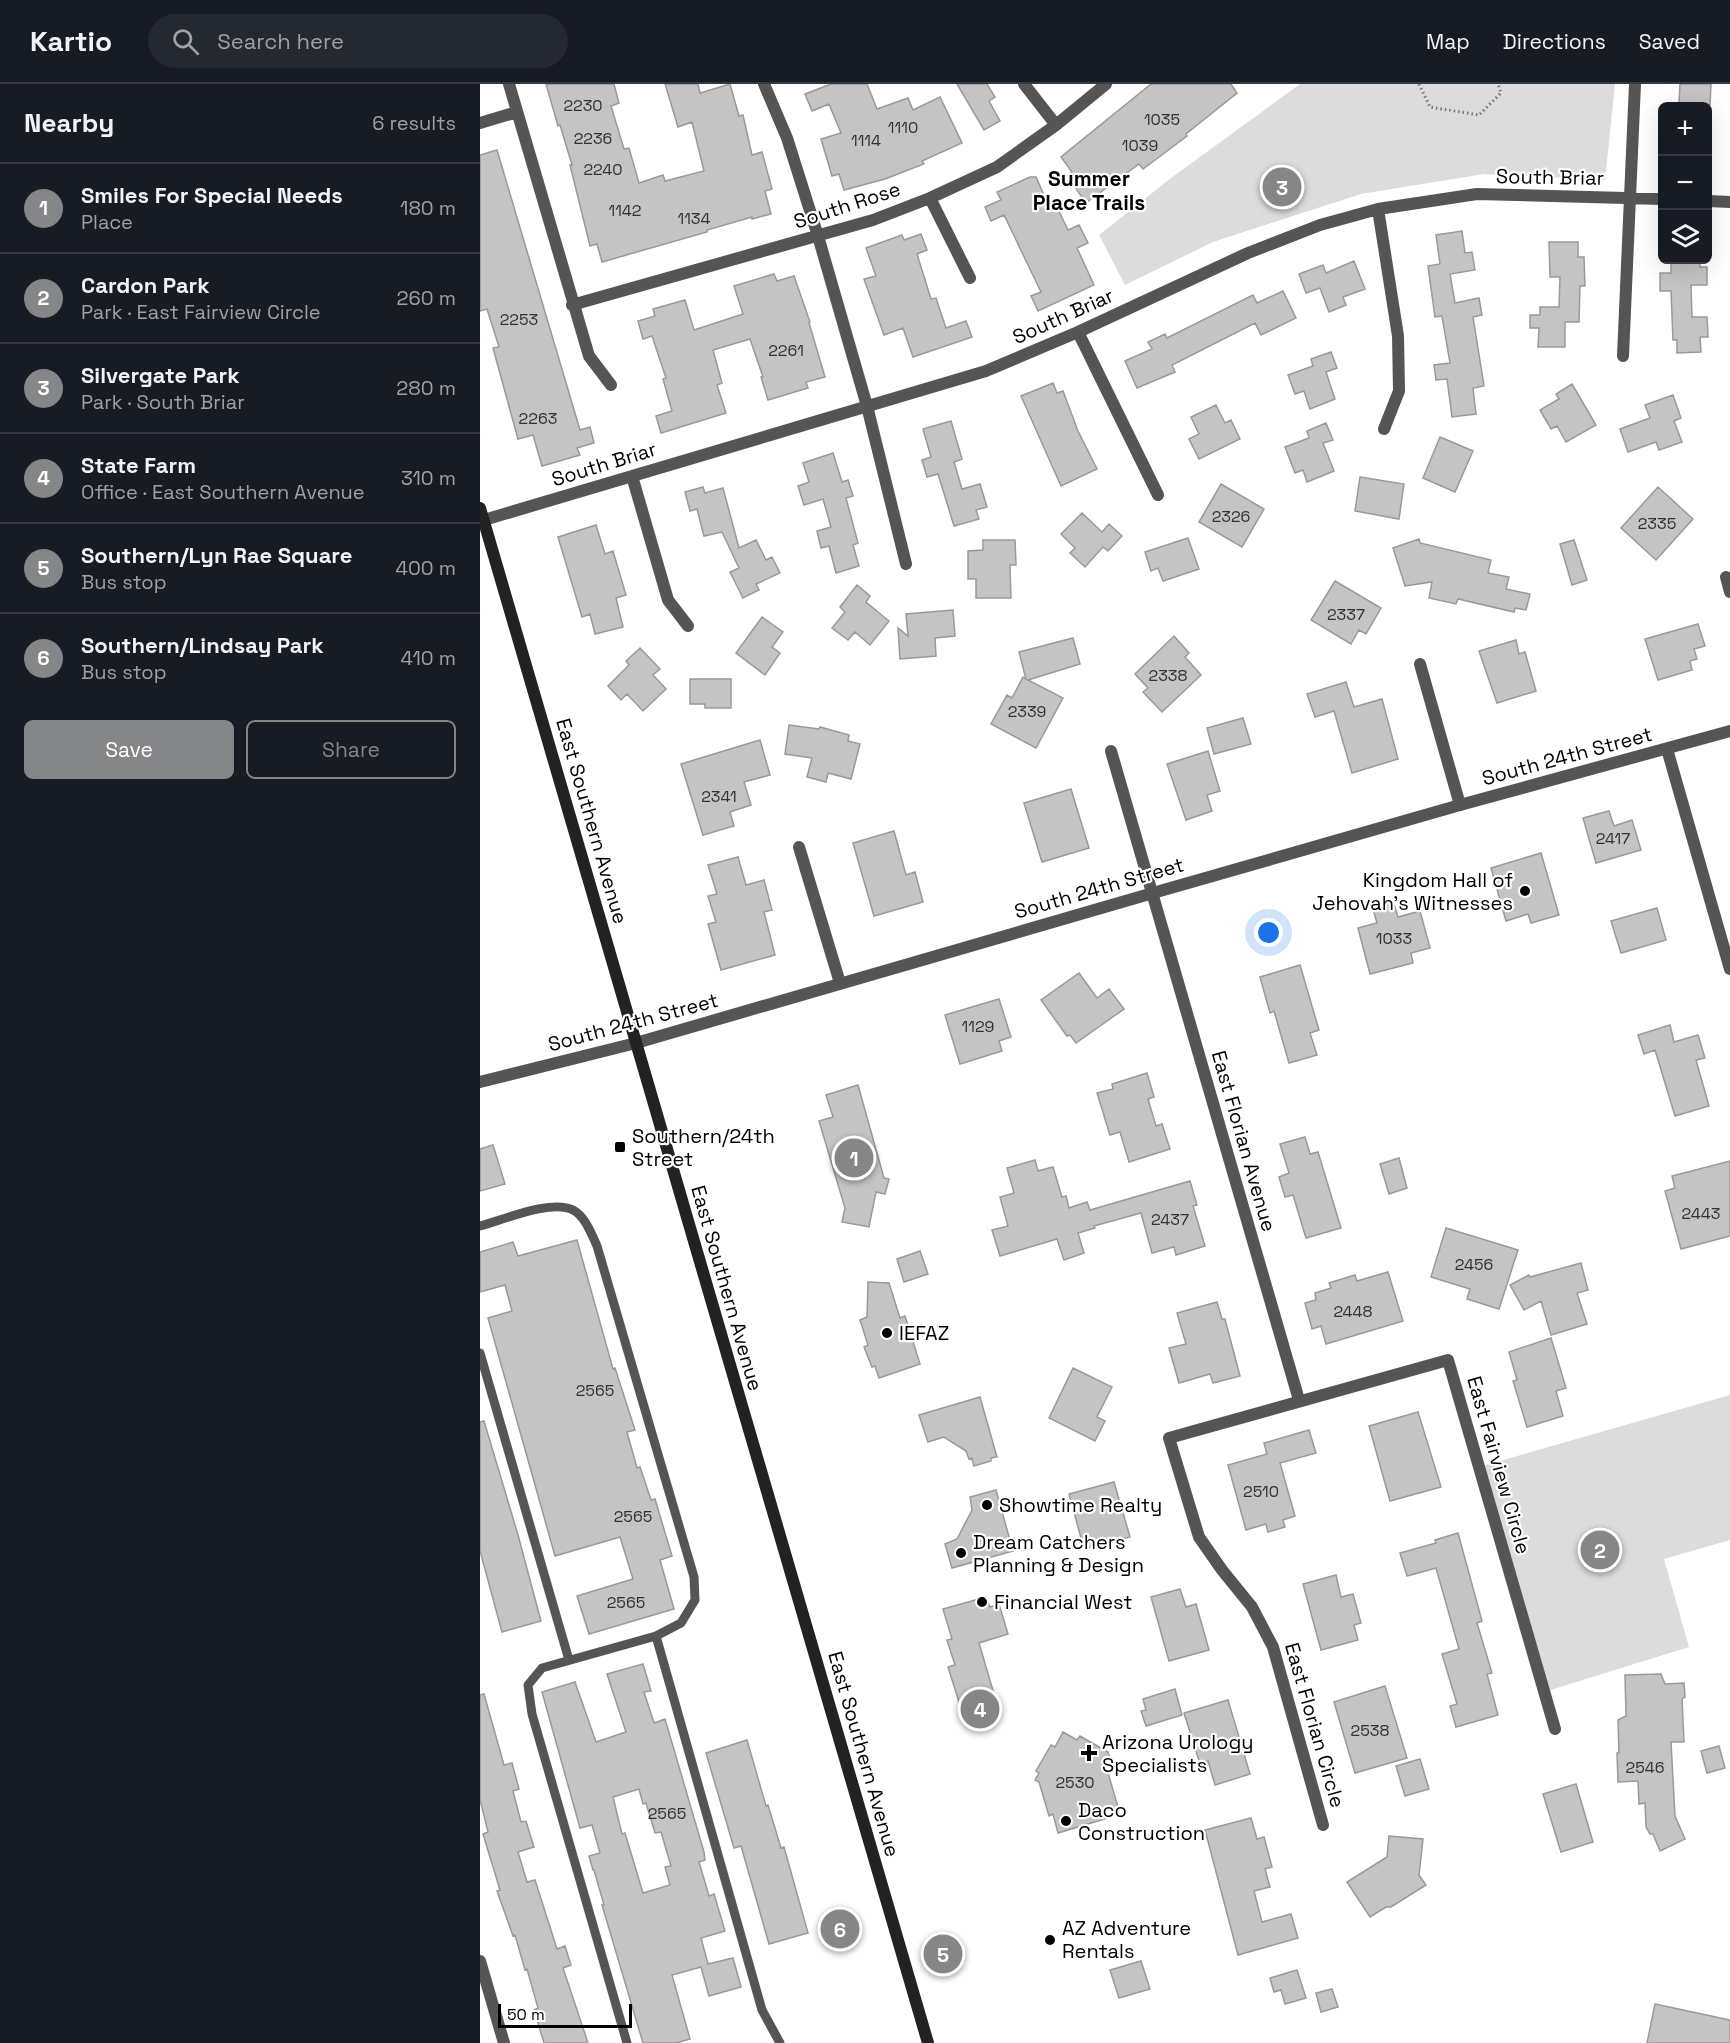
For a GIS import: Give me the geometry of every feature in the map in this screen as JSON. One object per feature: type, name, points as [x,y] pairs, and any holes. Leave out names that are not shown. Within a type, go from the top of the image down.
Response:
[{"type":"main road","name":"East Southern Avenue","points":[[482,514],[928,2043]]},
{"type":"street","points":[[509,84],[572,305],[589,356],[611,385]]},
{"type":"street","points":[[764,84],[787,138],[818,236],[867,406],[906,564]]},
{"type":"street","points":[[1024,84],[1056,125]]},
{"type":"street","name":"South Rose","points":[[572,305],[873,220],[930,198],[997,166],[1056,125],[1106,84]]},
{"type":"street","points":[[1623,356],[1628,198],[1635,84]]},
{"type":"street","points":[[480,123],[517,112]]},
{"type":"street","name":"South Briar","points":[[482,514],[632,476],[986,371],[1078,332],[1248,252],[1320,225],[1378,208],[1477,194],[1658,199]]},
{"type":"street","points":[[930,198],[970,278]]},
{"type":"street","points":[[1712,201],[1730,202]]},
{"type":"street","points":[[1378,208],[1398,336],[1399,391],[1384,429]]},
{"type":"street","points":[[1078,332],[1158,495]]},
{"type":"street","points":[[632,476],[668,600],[688,626]]},
{"type":"street","points":[[1726,577],[1730,592]]},
{"type":"street","points":[[1419,664],[1460,805]]},
{"type":"street","name":"South 24th Street","points":[[480,1082],[636,1043],[1460,805],[1730,731]]},
{"type":"street","points":[[1666,749],[1730,969]]},
{"type":"street","points":[[1111,751],[1152,893]]},
{"type":"street","points":[[799,847],[840,983]]},
{"type":"street","name":"East Florian Avenue","points":[[1152,893],[1299,1400]]},
{"type":"street","name":"East Fairview Circle","points":[[1299,1400],[1448,1360],[1555,1729]]},
{"type":"street","name":"East Florian Circle","points":[[1299,1400],[1169,1438],[1199,1537],[1252,1607],[1273,1647],[1323,1825]]},
{"type":"street","points":[[480,1961],[504,2043]]},
{"type":"lane","points":[[480,1226],[552,1206],[574,1211],[589,1228],[597,1246],[694,1577],[695,1600],[681,1623],[656,1636],[542,1668],[528,1685],[531,1714],[627,2043]]},
{"type":"lane","points":[[480,1353],[569,1660]]},
{"type":"lane","points":[[656,1636],[762,2010],[780,2043]]},
{"type":"path","points":[[1419,84],[1430,107],[1479,115],[1501,93],[1498,84]]},
{"type":"shaded area","points":[[1300,84],[1615,84],[1605,180],[1484,174],[1361,194],[1213,242],[1125,285],[1099,235],[1171,178]]},
{"type":"shaded area","points":[[1730,1395],[1730,1540],[1664,1559],[1689,1647],[1544,1692],[1479,1467]]},
{"type":"building","points":[[546,84],[614,84],[619,103],[611,106],[624,149],[629,148],[639,183],[663,175],[665,181],[704,171],[692,122],[678,127],[665,84],[698,84],[700,93],[730,84],[739,116],[743,115],[752,155],[762,152],[772,189],[765,191],[771,214],[752,219],[752,217],[602,262],[597,244],[590,246],[570,165],[572,165]]},
{"type":"building","points":[[831,84],[867,84],[877,109],[908,98],[913,110],[940,97],[962,143],[922,161],[924,164],[885,179],[844,190],[839,174],[832,176],[821,139],[841,133],[829,104],[812,111],[805,94]]},
{"type":"building","points":[[957,84],[987,84],[995,97],[989,101],[1000,121],[984,130]]},
{"type":"building","points":[[1151,84],[1231,84],[1237,93],[1186,134],[1187,136],[1143,169],[1139,164],[1086,203],[1067,176],[1072,172],[1061,157]]},
{"type":"building","points":[[1680,84],[1711,84],[1710,102],[1679,102]]},
{"type":"building","points":[[497,150],[580,430],[590,427],[594,443],[577,448],[580,455],[542,466],[533,435],[518,439],[493,348],[499,347],[487,309],[480,311],[480,155]]},
{"type":"building","points":[[1030,177],[1036,177],[1048,204],[1054,201],[1068,230],[1079,225],[1088,243],[1077,248],[1094,285],[1038,311],[1031,296],[1041,292],[1004,215],[991,221],[985,207],[1001,200],[997,192]]},
{"type":"building","points":[[1462,231],[1465,253],[1472,252],[1475,270],[1450,274],[1455,303],[1479,298],[1482,315],[1473,317],[1484,386],[1473,388],[1476,414],[1452,417],[1447,379],[1436,380],[1434,365],[1450,363],[1442,316],[1435,317],[1428,266],[1440,264],[1436,235]]},
{"type":"building","points":[[921,234],[927,250],[917,254],[931,299],[936,298],[946,328],[966,321],[972,337],[913,357],[903,328],[884,335],[864,279],[876,276],[866,248],[902,235],[904,240]]},
{"type":"building","points":[[1549,242],[1578,242],[1578,257],[1584,257],[1585,286],[1580,286],[1579,322],[1565,322],[1565,347],[1538,347],[1539,328],[1530,328],[1530,315],[1540,315],[1540,307],[1559,307],[1560,277],[1550,277]]},
{"type":"building","points":[[1354,261],[1365,289],[1343,297],[1346,305],[1329,312],[1320,288],[1306,293],[1299,274],[1323,265],[1326,273]]},
{"type":"building","points":[[1671,264],[1700,264],[1700,267],[1707,267],[1707,285],[1691,285],[1692,317],[1707,317],[1708,337],[1700,337],[1701,352],[1677,353],[1677,340],[1673,340],[1671,291],[1660,291],[1660,273],[1671,273]]},
{"type":"building","points":[[774,274],[777,281],[794,276],[825,377],[806,382],[808,388],[768,400],[750,339],[713,350],[722,383],[717,385],[726,413],[661,433],[656,416],[672,411],[663,379],[666,378],[652,336],[643,339],[638,321],[655,316],[653,309],[685,300],[694,330],[743,314],[734,286]]},
{"type":"building","points":[[1283,291],[1296,318],[1261,335],[1255,323],[1172,365],[1175,372],[1137,388],[1125,361],[1152,349],[1148,342],[1165,334],[1167,338],[1253,295],[1257,303]]},
{"type":"building","points":[[1331,352],[1337,368],[1326,372],[1335,399],[1310,409],[1304,391],[1295,394],[1288,375],[1313,366],[1311,359]]},
{"type":"building","points":[[1053,383],[1057,393],[1063,391],[1078,431],[1097,469],[1061,486],[1021,396]]},
{"type":"building","points":[[1572,384],[1596,425],[1566,442],[1557,426],[1551,429],[1540,410],[1559,399],[1556,394]]},
{"type":"building","points":[[1673,395],[1681,418],[1674,421],[1682,442],[1659,450],[1656,442],[1628,452],[1620,429],[1650,418],[1645,405]]},
{"type":"building","points":[[1216,405],[1225,423],[1231,420],[1240,439],[1199,459],[1189,439],[1199,434],[1191,417]]},
{"type":"building","points":[[951,421],[962,459],[954,462],[962,489],[980,484],[987,507],[976,510],[979,519],[954,526],[938,474],[927,477],[922,460],[931,457],[923,429]]},
{"type":"building","points":[[1326,423],[1333,440],[1323,443],[1334,471],[1307,482],[1303,470],[1295,473],[1285,447],[1309,438],[1307,431]]},
{"type":"building","points":[[1440,437],[1473,451],[1455,492],[1423,478]]},
{"type":"building","points":[[833,453],[842,482],[848,480],[853,496],[846,498],[858,543],[853,545],[859,566],[836,573],[829,546],[821,548],[817,531],[831,527],[823,499],[804,505],[798,486],[809,482],[803,463]]},
{"type":"building","points":[[1360,477],[1404,484],[1399,519],[1355,511]]},
{"type":"building","points":[[1221,484],[1264,509],[1242,547],[1199,522]]},
{"type":"building","points":[[703,487],[705,493],[723,488],[739,548],[756,540],[766,560],[772,557],[780,573],[756,584],[759,590],[743,598],[730,572],[739,568],[722,532],[704,536],[697,509],[690,511],[685,492]]},
{"type":"building","points":[[1658,487],[1693,519],[1656,560],[1621,528]]},
{"type":"building","points":[[1082,513],[1102,532],[1109,524],[1122,536],[1108,551],[1103,547],[1085,567],[1070,553],[1075,548],[1061,534]]},
{"type":"building","points":[[596,525],[605,554],[613,551],[626,595],[616,598],[623,627],[595,634],[590,614],[582,617],[558,537]]},
{"type":"building","points":[[1188,538],[1199,569],[1163,581],[1158,568],[1151,571],[1145,552]]},
{"type":"building","points":[[1419,539],[1420,543],[1491,560],[1488,573],[1509,577],[1506,589],[1530,594],[1526,610],[1515,608],[1514,612],[1458,599],[1456,604],[1429,598],[1432,582],[1405,586],[1393,548]]},
{"type":"building","points":[[983,540],[1015,540],[1016,565],[1010,565],[1011,598],[976,598],[976,579],[968,579],[968,551],[983,550]]},
{"type":"building","points":[[1574,540],[1587,580],[1572,585],[1560,544]]},
{"type":"building","points":[[1335,581],[1381,608],[1366,634],[1359,630],[1351,644],[1311,620]]},
{"type":"building","points":[[857,585],[870,596],[866,602],[889,621],[870,645],[855,632],[848,640],[832,628],[845,612],[840,607]]},
{"type":"building","points":[[953,610],[955,636],[935,638],[936,656],[900,659],[898,628],[908,636],[906,614]]},
{"type":"building","points":[[762,617],[783,632],[772,647],[780,653],[765,675],[736,653]]},
{"type":"building","points":[[1698,624],[1705,646],[1694,649],[1697,659],[1690,661],[1692,670],[1658,680],[1645,639]]},
{"type":"building","points":[[1174,636],[1189,653],[1185,657],[1201,675],[1162,712],[1143,692],[1148,688],[1135,674]]},
{"type":"building","points":[[1073,638],[1080,664],[1028,680],[1063,698],[1036,748],[991,724],[1007,695],[1012,698],[1023,677],[1026,679],[1019,652]]},
{"type":"building","points":[[1516,640],[1519,654],[1525,652],[1536,691],[1497,703],[1479,651]]},
{"type":"building","points":[[640,648],[660,669],[653,675],[666,689],[643,711],[627,694],[621,700],[608,686],[629,665],[626,661]]},
{"type":"building","points":[[690,679],[731,679],[731,708],[705,708],[705,704],[690,704]]},
{"type":"building","points":[[1346,682],[1354,707],[1382,699],[1398,759],[1352,773],[1334,711],[1315,717],[1307,694]]},
{"type":"building","points":[[1243,718],[1251,744],[1214,754],[1207,728]]},
{"type":"building","points":[[789,725],[819,729],[820,727],[849,735],[848,741],[860,744],[851,779],[828,773],[826,782],[807,777],[812,758],[785,754]]},
{"type":"building","points":[[760,740],[770,775],[744,782],[751,805],[730,812],[734,826],[703,835],[681,764]]},
{"type":"building","points":[[1208,751],[1220,791],[1207,795],[1212,811],[1186,820],[1167,764]]},
{"type":"building","points":[[1071,789],[1089,848],[1042,862],[1024,803]]},
{"type":"building","points":[[1609,811],[1614,826],[1632,820],[1641,850],[1596,863],[1583,818]]},
{"type":"building","points":[[894,831],[906,875],[915,872],[923,902],[874,916],[853,843]]},
{"type":"building","name":"Kingdom Hall of Jehovah's Witnesses","points":[[1541,853],[1559,915],[1531,923],[1528,914],[1506,921],[1491,868]]},
{"type":"building","points":[[738,857],[746,885],[764,880],[772,910],[764,912],[775,955],[721,970],[708,924],[716,922],[708,896],[717,894],[708,865]]},
{"type":"building","points":[[1394,904],[1398,917],[1420,911],[1430,948],[1411,953],[1413,963],[1370,974],[1358,928],[1377,923],[1373,909]]},
{"type":"building","points":[[1657,908],[1666,940],[1621,953],[1611,921]]},
{"type":"building","points":[[1300,965],[1319,1030],[1310,1033],[1317,1055],[1289,1063],[1274,1011],[1270,1013],[1260,977]]},
{"type":"building","points":[[1079,973],[1097,998],[1109,989],[1124,1009],[1076,1043],[1070,1035],[1067,1036],[1041,1000]]},
{"type":"building","points":[[999,999],[1011,1037],[999,1041],[1002,1051],[960,1064],[945,1015]]},
{"type":"building","points":[[1670,1025],[1674,1042],[1698,1035],[1705,1058],[1696,1060],[1709,1106],[1675,1116],[1655,1050],[1644,1054],[1638,1035]]},
{"type":"building","points":[[1147,1073],[1154,1097],[1148,1099],[1156,1126],[1162,1124],[1170,1149],[1129,1162],[1120,1132],[1110,1135],[1097,1093],[1113,1089],[1112,1084]]},
{"type":"building","points":[[858,1085],[884,1178],[889,1179],[885,1194],[876,1192],[869,1227],[842,1222],[845,1208],[819,1121],[833,1117],[826,1095]]},
{"type":"building","points":[[1305,1137],[1310,1154],[1318,1152],[1341,1228],[1306,1238],[1293,1195],[1285,1197],[1279,1177],[1289,1173],[1280,1144]]},
{"type":"building","points":[[493,1145],[505,1184],[480,1191],[480,1149]]},
{"type":"building","points":[[1399,1158],[1407,1188],[1389,1194],[1380,1164]]},
{"type":"building","points":[[1035,1160],[1038,1171],[1053,1167],[1062,1197],[1066,1196],[1069,1208],[1087,1202],[1090,1210],[1190,1181],[1197,1205],[1193,1206],[1205,1246],[1176,1255],[1174,1247],[1152,1253],[1141,1213],[1094,1226],[1095,1228],[1078,1233],[1084,1253],[1064,1260],[1057,1239],[1000,1256],[992,1230],[1008,1226],[1000,1197],[1014,1193],[1007,1168]]},
{"type":"building","points":[[1730,1161],[1730,1236],[1681,1249],[1665,1191],[1675,1188],[1672,1176]]},
{"type":"building","points":[[1446,1228],[1518,1250],[1499,1309],[1467,1299],[1470,1289],[1431,1277]]},
{"type":"building","points":[[577,1240],[613,1369],[615,1368],[635,1430],[627,1432],[637,1468],[640,1467],[651,1500],[655,1499],[672,1556],[660,1560],[674,1609],[589,1634],[577,1596],[633,1579],[620,1537],[555,1556],[488,1318],[512,1311],[505,1285],[480,1292],[480,1252],[513,1242],[518,1256]]},
{"type":"building","points":[[920,1251],[928,1274],[904,1282],[897,1259]]},
{"type":"building","points":[[1581,1263],[1588,1290],[1577,1293],[1587,1324],[1551,1335],[1541,1301],[1524,1310],[1510,1285],[1529,1275],[1530,1277]]},
{"type":"building","points":[[1388,1272],[1403,1321],[1326,1344],[1321,1326],[1312,1329],[1305,1303],[1316,1300],[1315,1293],[1331,1288],[1329,1283],[1355,1275],[1357,1281]]},
{"type":"building","name":"IEFAZ","points":[[868,1282],[889,1283],[900,1318],[905,1316],[920,1364],[879,1378],[875,1366],[872,1367],[864,1347],[868,1345],[860,1320],[867,1317]]},
{"type":"building","points":[[1217,1302],[1222,1319],[1225,1319],[1240,1376],[1213,1383],[1210,1374],[1179,1383],[1169,1348],[1186,1344],[1177,1313]]},
{"type":"building","points":[[1551,1338],[1566,1388],[1556,1391],[1563,1416],[1527,1427],[1513,1381],[1517,1380],[1509,1352]]},
{"type":"building","points":[[1073,1368],[1112,1387],[1097,1417],[1105,1421],[1095,1441],[1049,1418]]},
{"type":"building","points":[[980,1397],[997,1457],[974,1466],[972,1458],[969,1459],[966,1451],[944,1437],[928,1442],[919,1415]]},
{"type":"building","points":[[1418,1412],[1441,1487],[1390,1501],[1369,1426]]},
{"type":"building","points":[[484,1421],[541,1621],[502,1632],[480,1551],[480,1422]]},
{"type":"building","points":[[1309,1430],[1316,1453],[1280,1463],[1295,1516],[1283,1520],[1285,1527],[1268,1532],[1266,1524],[1246,1530],[1228,1465],[1267,1454],[1264,1443]]},
{"type":"building","points":[[1114,1482],[1130,1537],[1084,1549],[1069,1494]]},
{"type":"building","points":[[996,1490],[1013,1551],[952,1568],[945,1544],[957,1539],[972,1510],[970,1497]]},
{"type":"building","points":[[1458,1533],[1482,1621],[1477,1623],[1492,1673],[1487,1674],[1498,1715],[1456,1727],[1450,1706],[1457,1704],[1442,1654],[1459,1649],[1436,1568],[1407,1576],[1400,1553],[1436,1543],[1435,1540]]},
{"type":"building","points":[[1336,1575],[1341,1597],[1353,1594],[1361,1623],[1354,1625],[1358,1640],[1321,1650],[1303,1584]]},
{"type":"building","points":[[1180,1589],[1186,1607],[1196,1604],[1209,1650],[1169,1661],[1151,1597]]},
{"type":"building","points":[[986,1597],[990,1607],[999,1604],[1008,1634],[979,1643],[999,1711],[969,1720],[963,1701],[959,1702],[948,1667],[955,1665],[947,1640],[952,1639],[943,1609]]},
{"type":"building","points":[[643,1664],[651,1691],[644,1692],[654,1723],[665,1719],[704,1852],[705,1860],[699,1862],[709,1896],[714,1894],[725,1931],[701,1938],[708,1964],[733,1958],[741,1987],[709,1996],[701,1967],[672,1975],[690,2039],[676,2043],[643,2043],[589,1856],[600,1853],[592,1825],[580,1828],[542,1692],[575,1682],[596,1742],[626,1732],[607,1674]],"holes":[[[639,1789],[643,1804],[646,1803],[655,1833],[661,1832],[671,1866],[665,1867],[670,1885],[643,1893],[625,1833],[622,1834],[613,1797]]]},
{"type":"building","points":[[1661,1674],[1665,1684],[1684,1683],[1685,1697],[1682,1699],[1684,1742],[1671,1742],[1675,1816],[1685,1839],[1660,1851],[1653,1834],[1650,1834],[1646,1827],[1645,1803],[1639,1804],[1638,1781],[1618,1782],[1617,1753],[1619,1753],[1618,1720],[1626,1716],[1625,1675]]},
{"type":"building","points":[[1385,1686],[1407,1758],[1355,1773],[1334,1702]]},
{"type":"building","points":[[1175,1689],[1182,1715],[1146,1726],[1141,1711],[1146,1710],[1143,1699]]},
{"type":"building","points":[[484,1694],[504,1765],[512,1763],[519,1789],[513,1791],[521,1822],[526,1821],[534,1847],[518,1852],[527,1882],[535,1880],[557,1949],[565,1946],[571,1965],[563,1968],[588,2043],[544,2043],[534,2010],[538,2008],[527,1969],[525,1970],[515,1935],[513,1936],[497,1891],[500,1890],[483,1834],[488,1832],[480,1800],[480,1695]]},
{"type":"building","points":[[1228,1700],[1250,1774],[1215,1785],[1208,1761],[1200,1764],[1184,1713]]},
{"type":"building","points":[[1063,1732],[1077,1740],[1080,1736],[1108,1752],[1112,1765],[1106,1766],[1118,1807],[1105,1811],[1108,1818],[1058,1833],[1053,1814],[1049,1816],[1039,1782],[1035,1780],[1039,1773],[1036,1771],[1051,1745],[1055,1747]]},
{"type":"building","points":[[747,1740],[766,1806],[768,1805],[781,1848],[784,1847],[808,1933],[769,1944],[741,1846],[734,1848],[706,1753]]},
{"type":"building","points":[[1719,1746],[1725,1768],[1707,1773],[1701,1751]]},
{"type":"building","points":[[1420,1759],[1429,1789],[1405,1796],[1396,1766]]},
{"type":"building","points":[[1576,1784],[1593,1842],[1561,1852],[1543,1794]]},
{"type":"building","points":[[1251,1818],[1257,1839],[1264,1837],[1272,1867],[1265,1869],[1270,1887],[1254,1891],[1262,1922],[1291,1914],[1298,1938],[1238,1955],[1205,1830]]},
{"type":"building","points":[[1389,1836],[1423,1839],[1419,1875],[1426,1885],[1370,1917],[1347,1882],[1387,1857]]},
{"type":"building","points":[[1141,1961],[1150,1989],[1119,1998],[1110,1970]]},
{"type":"building","points":[[1297,1970],[1306,1998],[1285,2004],[1281,1990],[1274,1992],[1270,1978]]},
{"type":"building","points":[[1332,1989],[1338,2007],[1321,2012],[1316,1993]]},
{"type":"building","points":[[1655,2004],[1730,2020],[1730,2043],[1647,2043]]},
{"type":"place","name":"Silvergate Park","points":[[1282,187]]},
{"type":"place","name":"Kingdom Hall of Jehovah's Witnesses","points":[[1525,891]]},
{"type":"place","name":"Southern/24th Street","points":[[620,1147]]},
{"type":"place","name":"Smiles For Special Needs","points":[[854,1158]]},
{"type":"place","name":"IEFAZ","points":[[887,1333]]},
{"type":"place","name":"Showtime Realty","points":[[987,1505]]},
{"type":"place","name":"Cardon Park","points":[[1600,1550]]},
{"type":"place","name":"Dream Catchers Planning & Design","points":[[961,1553]]},
{"type":"place","name":"Financial West","points":[[982,1602]]},
{"type":"place","name":"State Farm","points":[[980,1709]]},
{"type":"place","name":"Arizona Urology Specialists","points":[[1089,1753]]},
{"type":"place","name":"Daco Construction","points":[[1066,1821]]},
{"type":"place","name":"Southern/Lindsay Park","points":[[840,1929]]},
{"type":"place","name":"AZ Adventure Rentals","points":[[1050,1940]]},
{"type":"place","name":"Southern/Lyn Rae Square","points":[[943,1954]]},
{"type":"district","name":"Summer Place Trails","points":[[1089,191]]}]
